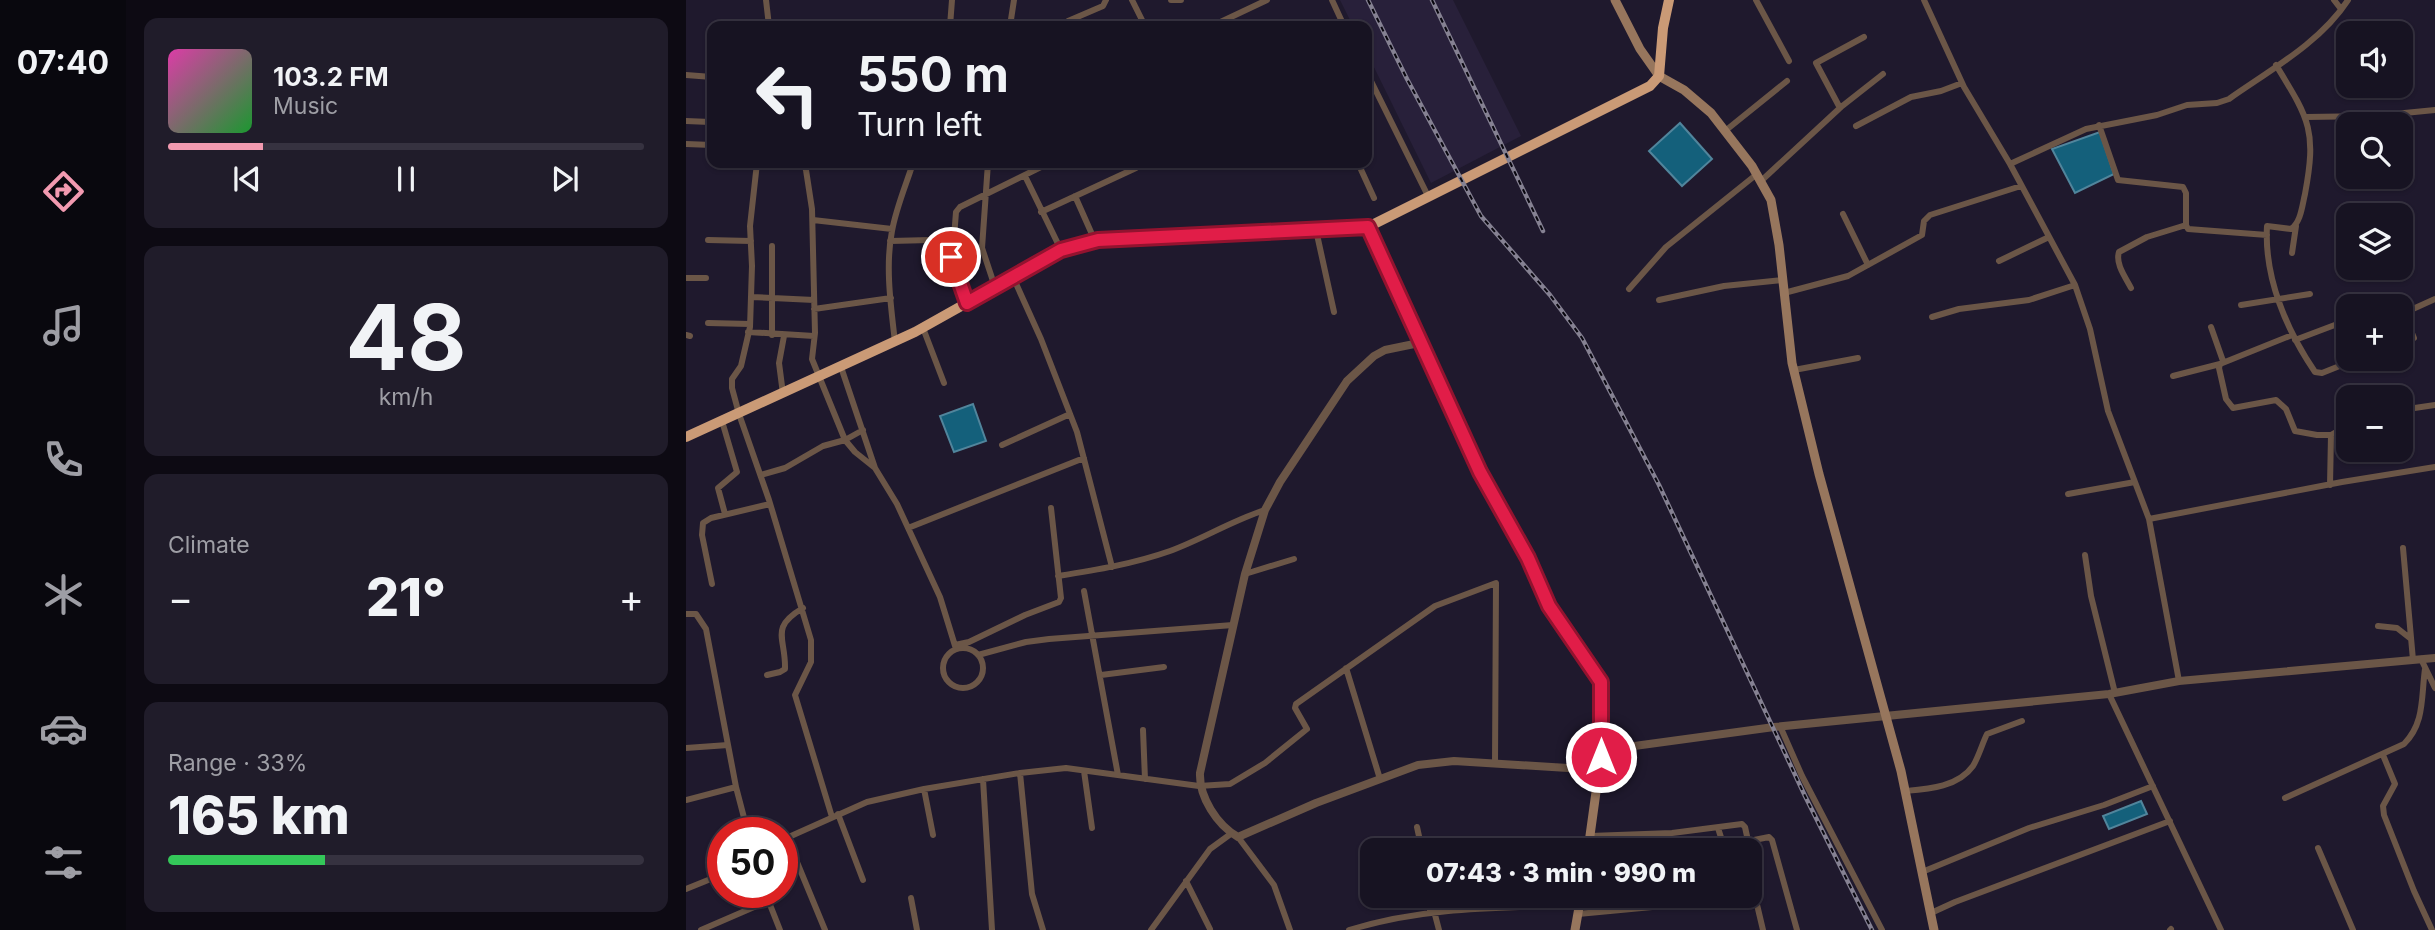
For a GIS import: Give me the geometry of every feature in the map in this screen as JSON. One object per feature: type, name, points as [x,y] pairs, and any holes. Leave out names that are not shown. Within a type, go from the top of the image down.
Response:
[{"type":"highway","points":[[686,437],[895,342],[1061,250],[1095,241],[1368,227],[1650,86],[1659,76],[1663,28],[1669,0]]},
{"type":"main road","points":[[1615,0],[1640,49],[1659,76],[1684,90],[1711,113],[1759,177],[1771,200],[1794,370],[1819,474],[1886,715],[1934,930]]},
{"type":"main road","points":[[1368,227],[1480,472],[1528,558],[1549,606],[1601,682],[1601,757],[1590,836]]},
{"type":"main road","points":[[1575,930],[1579,908]]},
{"type":"street","points":[[765,0],[768,21]]},
{"type":"street","points":[[950,21],[952,0]]},
{"type":"street","points":[[1011,21],[1014,0]]},
{"type":"street","points":[[1068,21],[1102,6],[1106,0]]},
{"type":"street","points":[[1132,0],[1142,21]]},
{"type":"street","points":[[1171,0],[1181,0]]},
{"type":"street","points":[[1223,21],[1267,0]]},
{"type":"street","points":[[1332,0],[1342,21]]},
{"type":"street","points":[[1756,0],[1789,61]]},
{"type":"street","points":[[1924,0],[1962,83],[2010,164],[2075,285],[2090,329],[2108,411],[2148,519],[2179,681]]},
{"type":"street","points":[[2334,0],[2342,9]]},
{"type":"street","points":[[2010,164],[2099,125],[2157,116],[2187,105],[2222,102],[2316,36],[2348,0]]},
{"type":"street","points":[[1840,108],[1816,63],[1864,37]]},
{"type":"street","points":[[2276,65],[2306,117],[2311,140],[2311,161],[2292,253]]},
{"type":"street","points":[[1629,289],[1666,247],[1759,177],[1883,74]]},
{"type":"street","points":[[686,75],[707,77]]},
{"type":"street","points":[[1725,131],[1787,81]]},
{"type":"street","points":[[1372,83],[1428,196]]},
{"type":"street","points":[[1856,126],[1911,97],[1941,91],[1962,83]]},
{"type":"street","points":[[2306,117],[2374,116],[2435,110]]},
{"type":"street","points":[[686,121],[707,122]]},
{"type":"street","points":[[2099,125],[2118,180],[2183,187],[2186,193],[2186,225]]},
{"type":"street","points":[[686,144],[707,145]]},
{"type":"street","points":[[756,168],[751,218],[750,324],[741,366],[732,379],[733,394],[770,503],[811,640],[812,652],[808,669],[795,695],[835,816],[863,880]]},
{"type":"street","points":[[806,168],[813,220],[813,359],[845,440],[875,468]]},
{"type":"street","points":[[895,342],[890,241],[911,168]]},
{"type":"street","points":[[988,168],[982,248],[995,287]]},
{"type":"street","points":[[967,303],[952,263],[954,218],[960,207],[1040,168]]},
{"type":"street","points":[[1041,212],[1136,168]]},
{"type":"street","points":[[1360,168],[1374,198]]},
{"type":"street","points":[[1025,176],[1061,250]]},
{"type":"street","points":[[1784,293],[1837,280],[1868,265],[1922,235],[1924,221],[1930,215],[2021,186]]},
{"type":"street","points":[[1075,196],[1095,241]]},
{"type":"street","points":[[1843,215],[1868,265]]},
{"type":"street","points":[[813,220],[892,229]]},
{"type":"street","points":[[2186,225],[2192,230],[2267,235]]},
{"type":"street","points":[[2132,288],[2117,258],[2119,252],[2147,237],[2186,225]]},
{"type":"street","points":[[2296,226],[2291,229],[2267,226],[2279,299],[2294,338],[2318,373],[2336,367]]},
{"type":"street","points":[[1316,230],[1334,312]]},
{"type":"street","points":[[1999,261],[2049,237]]},
{"type":"street","points":[[708,240],[751,241]]},
{"type":"street","points":[[890,241],[931,240]]},
{"type":"street","points":[[772,246],[772,335]]},
{"type":"street","points":[[1013,277],[1070,414],[1112,567]]},
{"type":"street","points":[[686,278],[706,278]]},
{"type":"street","points":[[1659,300],[1724,286],[1783,280]]},
{"type":"street","points":[[1931,317],[1959,309],[2029,300],[2075,285]]},
{"type":"street","points":[[2241,305],[2310,294]]},
{"type":"street","points":[[751,297],[814,300]]},
{"type":"street","points":[[814,309],[891,298]]},
{"type":"street","points":[[2413,309],[2435,299]]},
{"type":"street","points":[[708,323],[750,324]]},
{"type":"street","points":[[2173,376],[2221,363],[2336,324]]},
{"type":"street","points":[[2211,327],[2229,405],[2238,407],[2276,400],[2286,409],[2295,431],[2317,435],[2331,435],[2336,432]]},
{"type":"street","points":[[923,328],[944,383]]},
{"type":"street","points":[[748,332],[814,336]]},
{"type":"street","points":[[783,394],[779,363],[784,336]]},
{"type":"street","points":[[1290,930],[1274,886],[1209,806],[1199,786],[1200,773],[1245,574],[1265,510],[1280,482],[1347,380],[1374,356],[1385,350],[1419,343]]},
{"type":"street","points":[[1794,370],[1858,358]]},
{"type":"street","points":[[841,367],[875,468],[890,490],[940,597],[955,647]]},
{"type":"street","points":[[2413,408],[2435,405]]},
{"type":"street","points":[[1002,445],[1070,414]]},
{"type":"street","points":[[722,421],[737,472],[719,488],[725,514]]},
{"type":"street","points":[[761,475],[785,468],[822,446],[845,440],[863,430]]},
{"type":"street","points":[[2330,485],[2331,435]]},
{"type":"street","points":[[908,528],[1084,458]]},
{"type":"street","points":[[2148,519],[2435,467]]},
{"type":"street","points":[[2068,495],[2135,482]]},
{"type":"street","points":[[712,584],[702,527],[706,521],[770,503]]},
{"type":"street","points":[[955,647],[970,649],[978,655],[982,664],[980,677],[970,686],[957,687],[946,679],[943,667],[947,656],[955,647],[1059,602],[1051,508]]},
{"type":"street","points":[[1058,576],[1130,564],[1169,551],[1236,519],[1265,510]]},
{"type":"street","points":[[2403,548],[2411,639],[2417,660],[2435,688]]},
{"type":"street","points":[[2085,555],[2112,694],[2221,930]]},
{"type":"street","points":[[1245,574],[1294,559]]},
{"type":"street","points":[[798,833],[867,802],[924,789],[1020,773],[1066,768],[1199,786],[1226,785],[1265,763],[1306,731],[1307,727],[1295,708],[1296,704],[1435,606],[1496,583],[1495,763]]},
{"type":"street","points":[[1084,591],[1118,775]]},
{"type":"street","points":[[766,675],[785,669],[781,628],[792,614],[803,608]]},
{"type":"street","points":[[686,614],[696,614],[706,629],[744,817]]},
{"type":"street","points":[[978,655],[1026,642],[1092,634],[1233,625]]},
{"type":"street","points":[[2378,626],[2397,628],[2411,639]]},
{"type":"street","points":[[1151,930],[1210,849],[1235,835],[1418,765],[1454,761],[1581,767],[1627,747],[1780,726],[2112,694],[2179,681],[2435,658]]},
{"type":"street","points":[[1101,675],[1164,667]]},
{"type":"street","points":[[1346,668],[1380,779]]},
{"type":"street","points":[[2285,798],[2404,744],[2416,730],[2425,669]]},
{"type":"street","points":[[1905,791],[1936,788],[1961,777],[1972,767],[1987,734],[2022,721]]},
{"type":"street","points":[[1780,726],[1802,776],[1882,930]]},
{"type":"street","points":[[1143,730],[1145,779]]},
{"type":"street","points":[[686,748],[728,745]]},
{"type":"street","points":[[2383,755],[2395,784],[2383,806],[2384,815],[2432,930]]},
{"type":"street","points":[[1084,771],[1092,828]]},
{"type":"street","points":[[1020,773],[1032,894],[1043,930]]},
{"type":"street","points":[[983,779],[992,930]]},
{"type":"street","points":[[1922,872],[2029,828],[2104,805],[2153,786]]},
{"type":"street","points":[[686,800],[736,787]]},
{"type":"street","points":[[924,789],[933,835]]},
{"type":"street","points":[[1931,913],[2170,821]]},
{"type":"street","points":[[1590,836],[1742,824],[1748,838]]},
{"type":"street","points":[[1417,827],[1419,838]]},
{"type":"street","points":[[1718,828],[1721,838]]},
{"type":"street","points":[[1759,838],[1765,836],[1772,841],[1797,930]]},
{"type":"street","points":[[2318,848],[2353,930]]},
{"type":"street","points":[[798,869],[825,930]]},
{"type":"street","points":[[686,889],[707,880]]},
{"type":"street","points":[[1186,881],[1210,929]]},
{"type":"street","points":[[911,898],[917,930]]},
{"type":"street","points":[[701,930],[752,908]]},
{"type":"street","points":[[771,908],[780,930]]},
{"type":"street","points":[[1432,908],[1439,930]]},
{"type":"street","points":[[1349,930],[1401,916],[1517,908]]},
{"type":"street","points":[[1758,908],[1763,930]]},
{"type":"street","points":[[721,921],[725,930]]},
{"type":"shaded area","points":[[1340,0],[1453,0],[1521,136],[1431,183],[1372,63],[1372,21],[1350,21]]},
{"type":"water","points":[[1680,123],[1712,159],[1682,186],[1649,151]]},
{"type":"water","points":[[2100,132],[2114,174],[2075,193],[2052,149]]},
{"type":"water","points":[[973,404],[986,441],[954,452],[940,416]]},
{"type":"water","points":[[2141,801],[2147,814],[2109,829],[2103,816]]},
{"type":"railway","points":[[1368,0],[1481,216],[1550,295],[1582,338],[1659,485],[1805,796],[1872,930]]},
{"type":"railway","points":[[1432,0],[1543,231]]},
{"type":"route","points":[[951,257],[967,303],[1061,250],[1098,240],[1368,227],[1480,472],[1528,558],[1549,606],[1601,682],[1601,757]]}]
